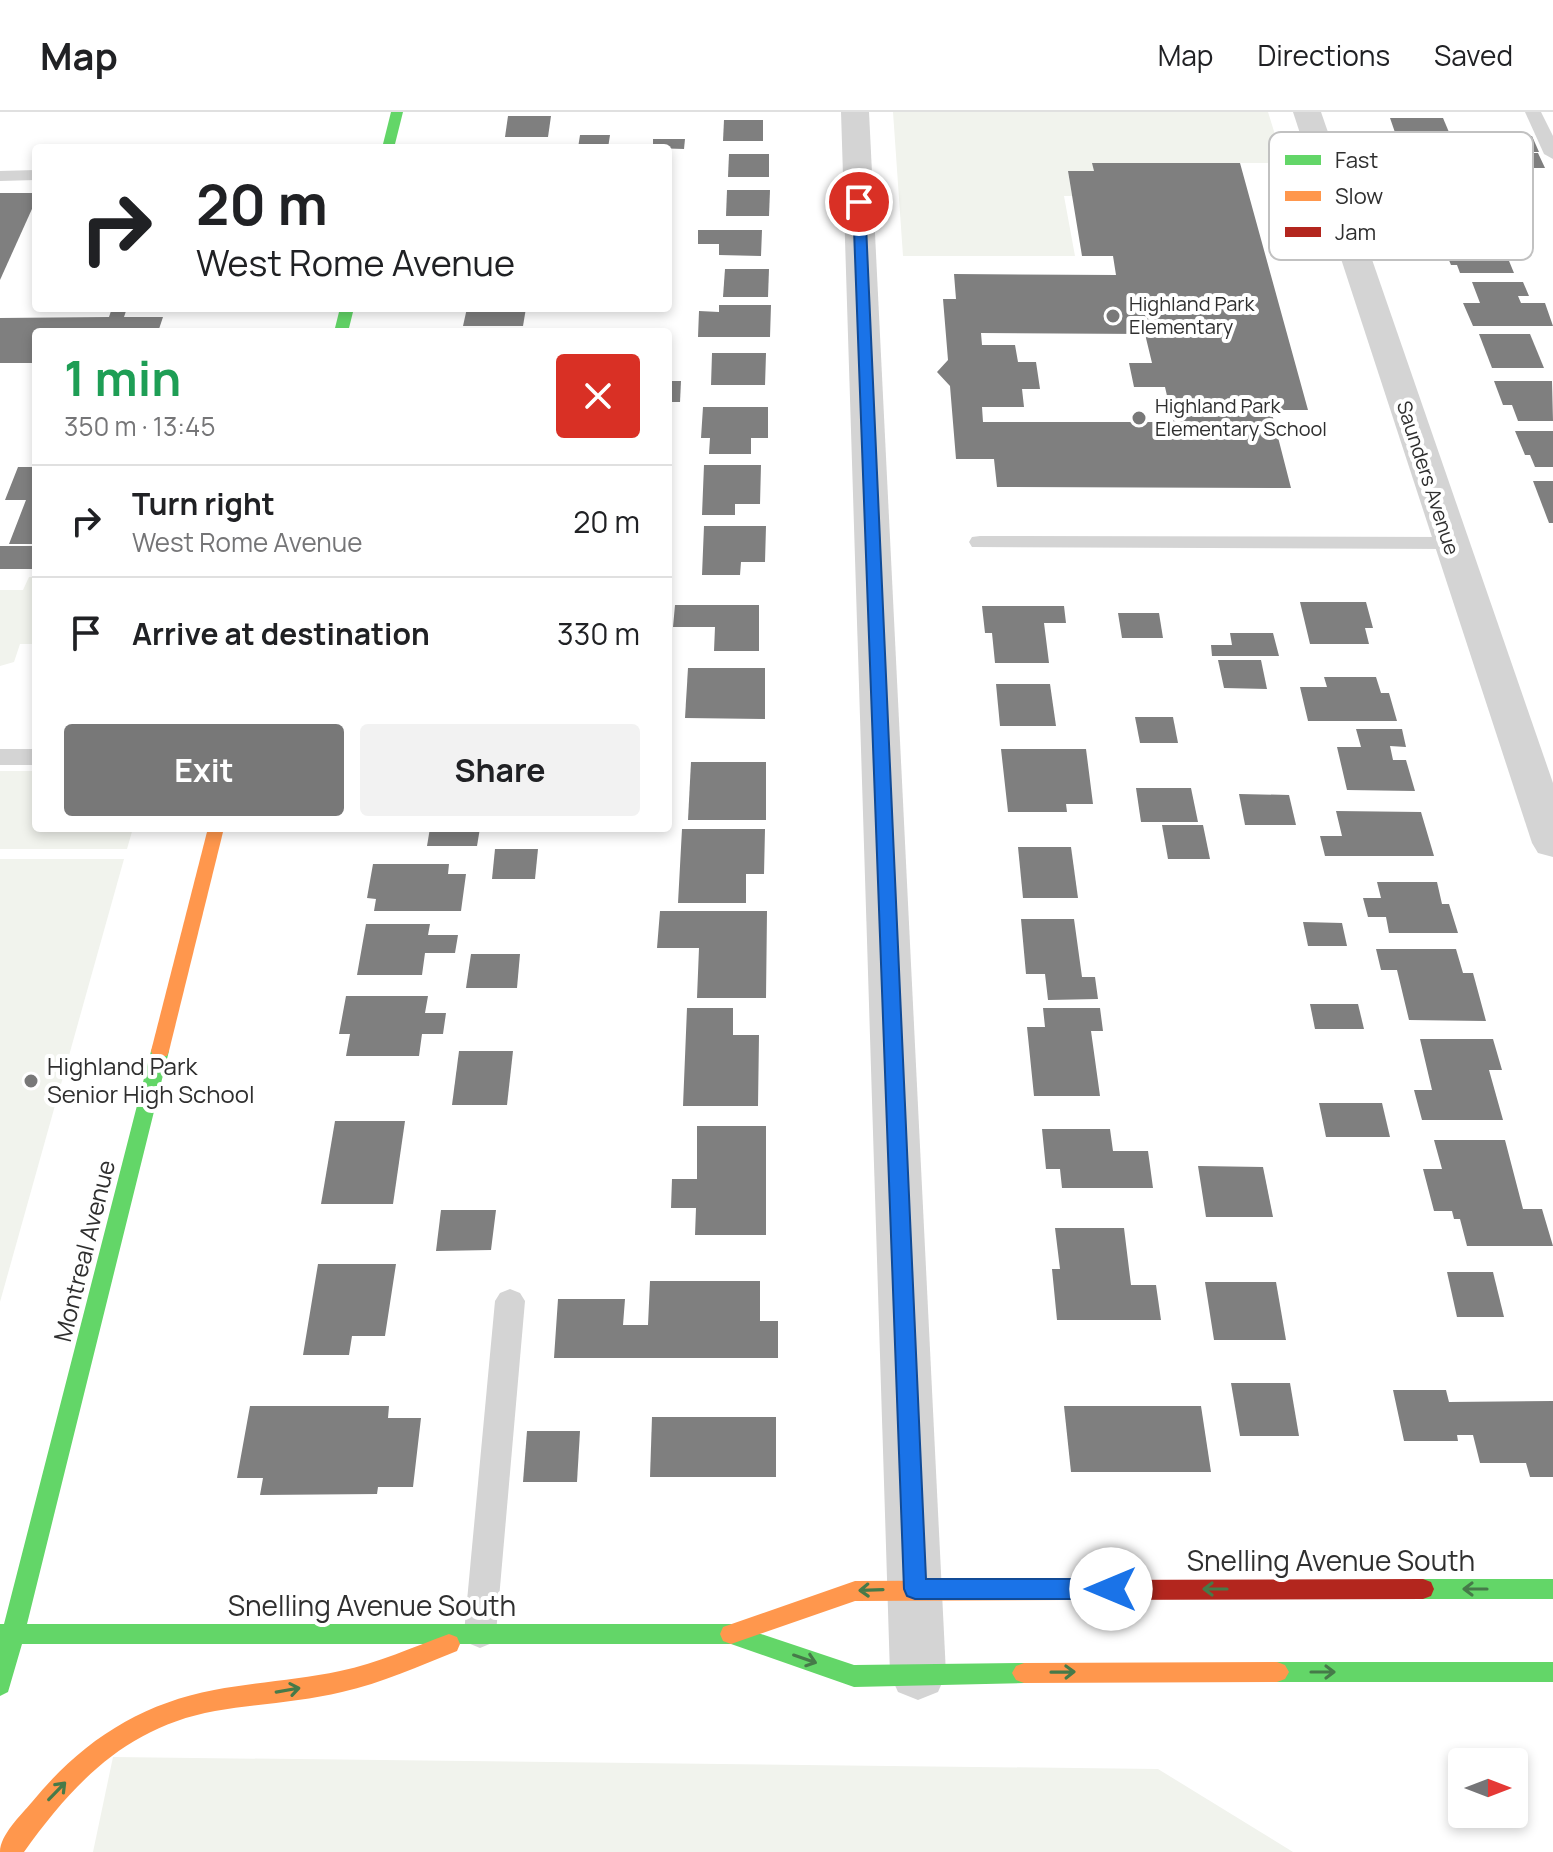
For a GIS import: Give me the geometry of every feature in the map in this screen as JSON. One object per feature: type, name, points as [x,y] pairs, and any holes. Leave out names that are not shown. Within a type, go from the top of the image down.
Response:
[{"type":"main road","points":[[389,144],[397,112]]},
{"type":"main road","name":"Montreal Avenue","points":[[0,1685],[7,1634],[215,832]]},
{"type":"main road","name":"Snelling Avenue South","points":[[731,1634],[855,1591],[1553,1589]]},
{"type":"main road","points":[[9,1852],[47,1801],[81,1765],[142,1723],[201,1704],[343,1681],[480,1633]]},
{"type":"main road","name":"Snelling Avenue South","points":[[7,1634],[731,1634],[854,1676],[1553,1672]]},
{"type":"street","points":[[855,112],[918,1674]]},
{"type":"street","name":"Saunders Avenue","points":[[1307,112],[1314,132]]},
{"type":"street","name":"Saunders Avenue","points":[[1356,260],[1553,843]]},
{"type":"lane","points":[[1533,112],[1553,154]]},
{"type":"lane","points":[[0,176],[32,175]]},
{"type":"lane","points":[[980,542],[1450,543]]},
{"type":"lane","points":[[0,757],[32,757]]},
{"type":"lane","points":[[480,1633],[510,1301]]},
{"type":"shaded area","points":[[893,112],[1268,112],[1274,132],[1269,132],[1269,163],[1093,163],[1094,171],[1068,171],[1072,196],[1064,196],[1075,256],[903,256]]},
{"type":"shaded area","points":[[29,577],[32,577],[32,644],[20,644],[14,662],[0,666],[0,590],[23,590]]},
{"type":"shaded area","points":[[0,771],[32,771],[32,832],[132,832],[127,849],[0,849]]},
{"type":"shaded area","name":"Highland Park Senior High School","points":[[0,859],[124,859],[0,1302]]},
{"type":"shaded area","points":[[113,1757],[1158,1769],[1293,1852],[93,1852]]},
{"type":"building","points":[[508,116],[551,116],[548,137],[505,137]]},
{"type":"building","points":[[1390,118],[1443,118],[1449,132],[1395,132]]},
{"type":"building","points":[[724,120],[763,120],[763,141],[723,141]]},
{"type":"building","points":[[580,135],[610,135],[609,144],[579,144]]},
{"type":"building","points":[[1533,138],[1539,152],[1533,152]]},
{"type":"building","points":[[653,139],[685,139],[684,149],[672,149],[672,144],[653,144]]},
{"type":"building","points":[[1533,153],[1538,153],[1545,168],[1533,168]]},
{"type":"building","points":[[729,154],[769,154],[769,177],[728,177]]},
{"type":"building","name":"Highland Park Elementary","points":[[1092,163],[1240,163],[1308,410],[1271,410],[1291,488],[997,487],[994,459],[956,459],[950,386],[937,372],[948,360],[943,299],[956,299],[954,274],[1116,275],[1113,256],[1082,256],[1068,171],[1094,171]],"holes":[[[981,333],[1145,334],[1152,363],[1129,363],[1134,387],[1165,387],[1173,422],[983,422],[982,407],[1024,407],[1022,389],[1040,389],[1036,362],[1018,362],[1015,345],[982,345]]]},
{"type":"building","points":[[727,190],[770,190],[769,216],[726,216]]},
{"type":"building","points":[[0,193],[32,193],[32,209],[0,280]]},
{"type":"building","points":[[698,230],[762,230],[761,256],[719,255],[719,244],[698,244]]},
{"type":"building","points":[[1449,260],[1509,260],[1514,273],[1460,273],[1457,265],[1451,265]]},
{"type":"building","points":[[725,269],[769,269],[768,297],[723,297]]},
{"type":"building","points":[[1472,282],[1523,282],[1529,296],[1518,296],[1521,303],[1545,303],[1553,326],[1473,326],[1463,303],[1480,303]]},
{"type":"building","points":[[719,305],[771,305],[770,337],[698,337],[699,311],[719,312]]},
{"type":"building","points":[[111,312],[126,312],[124,317],[163,317],[159,328],[32,328],[32,363],[0,363],[0,318],[109,317]]},
{"type":"building","points":[[466,312],[525,312],[523,326],[463,326]]},
{"type":"building","points":[[1479,334],[1530,334],[1544,368],[1492,368]]},
{"type":"building","points":[[712,353],[766,353],[765,385],[711,385]]},
{"type":"building","points":[[672,381],[681,381],[680,402],[672,402]]},
{"type":"building","points":[[1494,381],[1552,381],[1553,421],[1518,421],[1512,405],[1503,405]]},
{"type":"building","points":[[703,407],[768,407],[768,438],[751,438],[751,454],[709,454],[710,438],[701,438]]},
{"type":"building","points":[[1515,431],[1553,431],[1553,467],[1535,467],[1530,455],[1525,455]]},
{"type":"building","points":[[704,465],[761,465],[760,504],[735,504],[735,515],[702,515]]},
{"type":"building","points":[[18,467],[32,467],[32,544],[9,544],[26,500],[5,500]]},
{"type":"building","points":[[1533,481],[1553,481],[1553,523],[1549,523]]},
{"type":"building","points":[[704,526],[766,526],[765,562],[741,562],[740,575],[702,575]]},
{"type":"building","points":[[0,546],[32,546],[32,569],[0,569]]},
{"type":"building","points":[[1300,602],[1366,602],[1373,628],[1365,628],[1369,644],[1310,644]]},
{"type":"building","points":[[675,605],[759,605],[759,651],[714,651],[715,627],[673,627]]},
{"type":"building","points":[[982,606],[1064,606],[1066,623],[1044,623],[1049,663],[995,663],[992,633],[985,633]]},
{"type":"building","points":[[1118,613],[1159,613],[1163,638],[1122,638]]},
{"type":"building","points":[[1230,633],[1273,633],[1279,656],[1212,656],[1211,645],[1232,645]]},
{"type":"building","points":[[1218,660],[1261,660],[1267,689],[1224,688]]},
{"type":"building","points":[[688,668],[765,668],[765,719],[685,718]]},
{"type":"building","points":[[1324,677],[1376,677],[1381,693],[1389,693],[1397,721],[1308,721],[1300,687],[1327,687]]},
{"type":"building","points":[[996,684],[1050,684],[1056,726],[1000,726]]},
{"type":"building","points":[[1135,717],[1173,717],[1178,743],[1140,743]]},
{"type":"building","points":[[1356,729],[1402,729],[1406,747],[1390,746],[1393,760],[1406,760],[1415,791],[1347,790],[1337,747],[1361,747]]},
{"type":"building","points":[[1001,749],[1086,749],[1093,804],[1066,804],[1067,812],[1008,812]]},
{"type":"building","points":[[691,762],[766,762],[766,820],[688,820]]},
{"type":"building","points":[[1136,788],[1191,788],[1198,822],[1141,822]]},
{"type":"building","points":[[1239,794],[1289,795],[1296,825],[1245,825]]},
{"type":"building","points":[[1336,811],[1421,812],[1434,856],[1325,856],[1320,836],[1342,836]]},
{"type":"building","points":[[1162,825],[1203,825],[1210,859],[1168,859]]},
{"type":"building","points":[[682,829],[765,829],[764,874],[746,874],[746,903],[678,903]]},
{"type":"building","points":[[429,832],[479,832],[477,846],[427,846]]},
{"type":"building","points":[[1018,847],[1071,847],[1078,898],[1023,898]]},
{"type":"building","points":[[495,849],[538,849],[535,879],[492,879]]},
{"type":"building","points":[[373,864],[449,864],[448,874],[466,874],[461,911],[374,911],[376,899],[367,898]]},
{"type":"building","points":[[1377,882],[1437,882],[1442,904],[1449,904],[1458,933],[1389,933],[1386,917],[1368,917],[1363,898],[1381,898]]},
{"type":"building","points":[[660,911],[767,911],[766,998],[697,998],[699,948],[657,948]]},
{"type":"building","points":[[1021,919],[1074,919],[1082,977],[1095,977],[1098,999],[1048,1000],[1045,974],[1026,974]]},
{"type":"building","points":[[1303,922],[1342,923],[1347,946],[1308,946]]},
{"type":"building","points":[[366,924],[430,924],[428,935],[458,935],[455,953],[425,953],[422,975],[357,975]]},
{"type":"building","points":[[1376,949],[1456,949],[1463,973],[1473,973],[1486,1021],[1409,1020],[1397,970],[1381,970]]},
{"type":"building","points":[[471,954],[520,954],[517,988],[466,988]]},
{"type":"building","points":[[346,996],[428,996],[425,1013],[446,1013],[443,1034],[422,1034],[419,1056],[346,1056],[350,1034],[339,1034]]},
{"type":"building","points":[[1310,1004],[1358,1004],[1364,1029],[1315,1029]]},
{"type":"building","points":[[687,1008],[733,1008],[733,1035],[759,1035],[758,1106],[683,1106]]},
{"type":"building","points":[[1043,1008],[1100,1008],[1103,1031],[1091,1031],[1100,1096],[1034,1096],[1027,1027],[1045,1027]]},
{"type":"building","points":[[1420,1039],[1493,1039],[1502,1070],[1489,1070],[1503,1120],[1422,1120],[1414,1090],[1432,1090]]},
{"type":"building","points":[[459,1051],[513,1051],[507,1105],[452,1105]]},
{"type":"building","points":[[1319,1103],[1382,1103],[1390,1137],[1326,1137]]},
{"type":"building","points":[[335,1121],[405,1121],[393,1204],[321,1204]]},
{"type":"building","points":[[697,1126],[766,1126],[766,1235],[695,1235],[696,1208],[671,1208],[672,1179],[697,1179]]},
{"type":"building","points":[[1042,1129],[1110,1129],[1113,1151],[1148,1151],[1153,1188],[1062,1188],[1060,1169],[1046,1169]]},
{"type":"building","points":[[1434,1140],[1505,1140],[1523,1209],[1542,1209],[1553,1246],[1467,1246],[1460,1219],[1454,1219],[1452,1211],[1434,1211],[1423,1169],[1442,1169]]},
{"type":"building","points":[[1198,1166],[1263,1167],[1273,1217],[1206,1217]]},
{"type":"building","points":[[441,1210],[496,1210],[491,1250],[436,1251]]},
{"type":"building","points":[[1055,1228],[1124,1228],[1131,1285],[1156,1285],[1161,1320],[1057,1320],[1052,1269],[1060,1269]]},
{"type":"building","points":[[318,1264],[396,1264],[385,1336],[352,1336],[349,1355],[303,1355]]},
{"type":"building","points":[[1447,1272],[1493,1272],[1504,1317],[1457,1317]]},
{"type":"building","points":[[650,1281],[760,1281],[760,1321],[778,1321],[778,1358],[554,1358],[558,1299],[625,1299],[623,1325],[648,1325]]},
{"type":"building","points":[[1205,1282],[1276,1282],[1286,1340],[1214,1340]]},
{"type":"building","points":[[1231,1383],[1290,1383],[1299,1436],[1240,1436]]},
{"type":"building","points":[[1393,1390],[1446,1390],[1449,1402],[1553,1401],[1553,1477],[1530,1477],[1526,1463],[1480,1463],[1473,1435],[1457,1435],[1458,1441],[1404,1441]]},
{"type":"building","points":[[250,1406],[389,1406],[388,1418],[421,1418],[413,1487],[378,1487],[377,1494],[260,1495],[263,1478],[237,1478]]},
{"type":"building","points":[[1064,1406],[1201,1406],[1211,1472],[1071,1472]]},
{"type":"building","points":[[652,1417],[776,1417],[776,1477],[650,1477]]},
{"type":"building","points":[[527,1431],[580,1431],[577,1482],[523,1482]]},
{"type":"traffic: fast","points":[[389,144],[397,112]]},
{"type":"traffic: fast","points":[[342,328],[346,312]]},
{"type":"traffic: fast","points":[[0,1685],[160,1051]]},
{"type":"traffic: fast","points":[[1423,1589],[1553,1589]]},
{"type":"traffic: fast","points":[[0,1634],[731,1634],[854,1676],[1024,1673]]},
{"type":"traffic: fast","points":[[1277,1672],[1553,1672]]},
{"type":"traffic: slow","points":[[160,1051],[215,832]]},
{"type":"traffic: slow","points":[[731,1634],[855,1591],[1072,1590]]},
{"type":"traffic: slow","points":[[9,1852],[42,1808],[79,1768],[122,1734],[146,1721],[192,1705],[354,1679],[449,1644]]},
{"type":"traffic: slow","points":[[1024,1673],[1277,1672]]},
{"type":"traffic: jam","points":[[1072,1590],[1423,1589]]},
{"type":"place","name":"Highland Park Elementary","points":[[1113,316]]},
{"type":"place","name":"Highland Park Elementary School","points":[[1139,418]]},
{"type":"place","name":"Highland Park Senior High School","points":[[31,1081]]},
{"type":"route","points":[[859,202],[915,1589],[1111,1589]]}]
